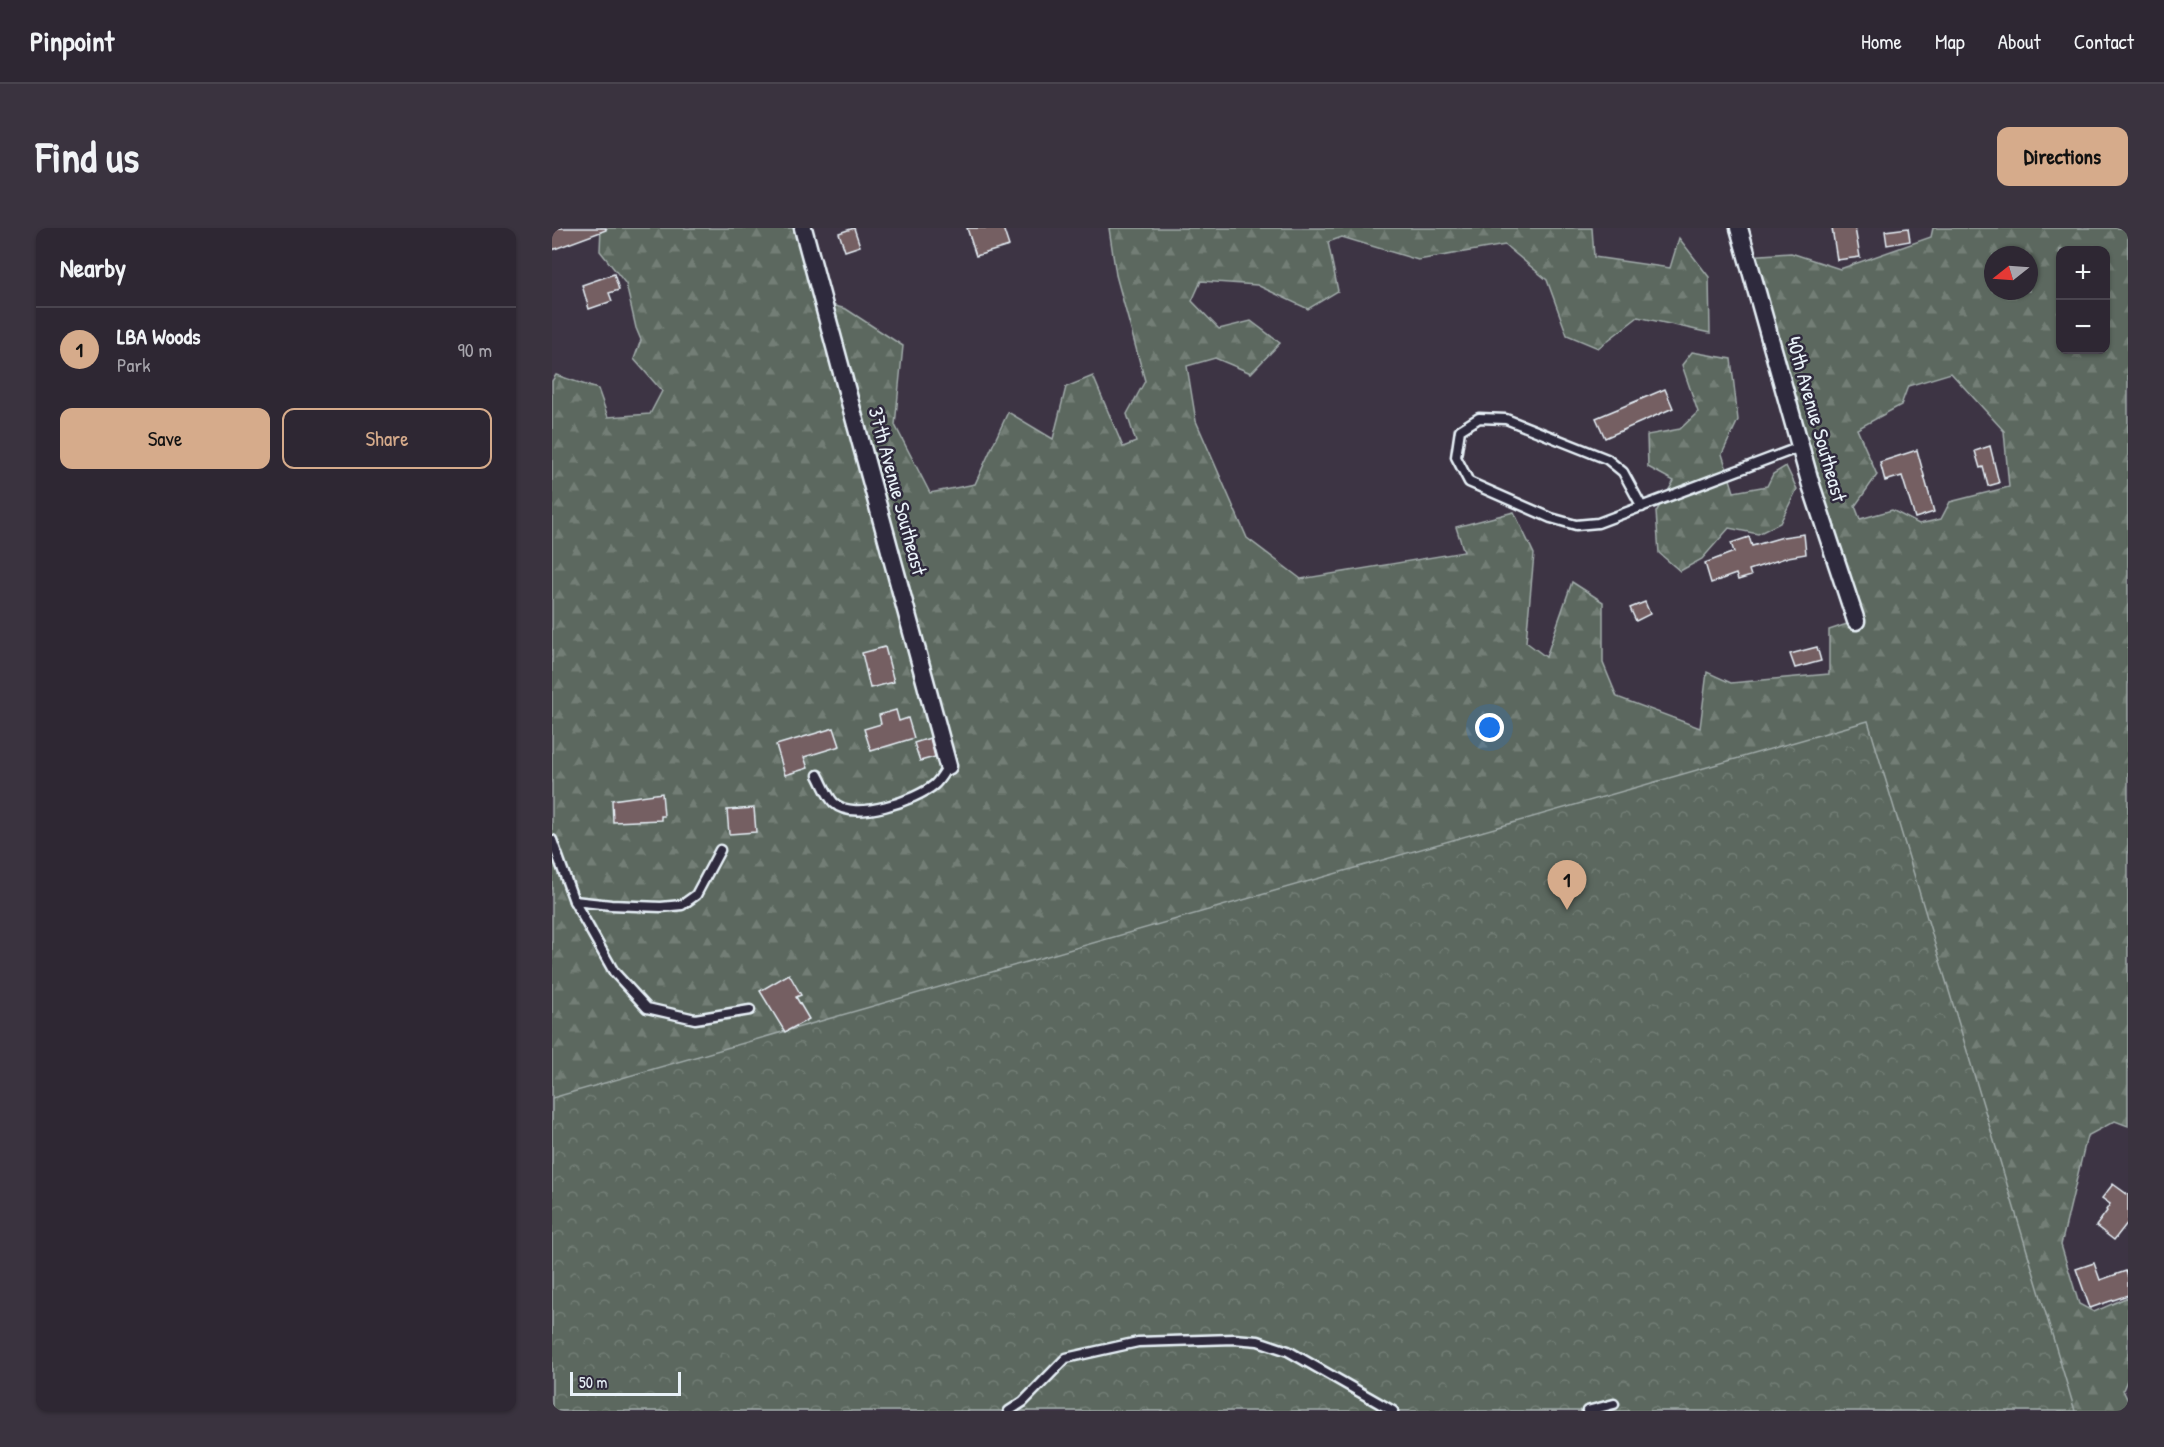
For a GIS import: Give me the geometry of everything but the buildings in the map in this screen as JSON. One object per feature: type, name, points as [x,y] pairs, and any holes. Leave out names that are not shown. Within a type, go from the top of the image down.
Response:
[{"type":"street","name":"37th Avenue Southeast","points":[[804,228],[948,766]]},
{"type":"street","name":"40th Avenue Southeast","points":[[1739,228],[1800,447],[1856,621]]},
{"type":"lane","points":[[1641,507],[1623,472],[1607,459],[1506,419],[1479,418],[1460,430],[1456,458],[1468,482],[1551,518],[1576,525],[1598,523],[1641,507],[1800,447]]},
{"type":"lane","points":[[818,775],[835,804],[843,808],[869,811],[924,791],[935,784],[948,766]]},
{"type":"lane","points":[[552,840],[574,901],[614,972],[647,1008],[696,1019],[750,1010]]},
{"type":"lane","points":[[574,901],[611,905],[682,905],[696,895],[720,850]]},
{"type":"lane","points":[[1009,1411],[1023,1402],[1066,1358],[1138,1342],[1234,1340],[1258,1341],[1288,1351],[1393,1411]]},
{"type":"lane","points":[[1587,1411],[1614,1404]]},
{"type":"green space","points":[[601,228],[803,228],[824,303],[846,309],[903,346],[895,425],[930,493],[975,484],[1008,412],[1053,439],[1066,387],[1093,376],[1123,447],[1136,442],[1127,414],[1145,381],[1116,275],[1109,228],[1592,228],[1594,257],[1670,268],[1679,238],[1709,277],[1710,333],[1638,317],[1598,348],[1567,335],[1547,280],[1505,245],[1418,260],[1342,237],[1328,242],[1338,291],[1308,309],[1257,285],[1201,281],[1192,301],[1219,329],[1251,321],[1280,343],[1251,373],[1215,358],[1187,366],[1196,421],[1247,538],[1301,579],[1464,552],[1456,527],[1514,512],[1534,554],[1526,642],[1546,657],[1572,582],[1603,602],[1603,663],[1617,697],[1700,728],[1707,672],[1731,683],[1829,674],[1829,630],[1856,621],[1747,256],[1791,253],[1840,269],[1931,237],[1933,228],[2128,228],[2128,1126],[2115,1121],[2087,1136],[2061,1245],[2079,1304],[2094,1312],[2128,1297],[2128,1378],[2123,1390],[2128,1401],[2128,1411],[552,1411],[552,381],[556,375],[598,389],[608,417],[650,414],[662,391],[634,359],[641,340],[626,284],[600,251]],"holes":[[[1951,373],[2004,431],[2009,487],[1950,502],[1941,519],[1919,524],[1892,510],[1860,519],[1855,506],[1877,475],[1857,429],[1901,405],[1908,386]]]},
{"type":"green space","points":[[1692,352],[1731,359],[1738,420],[1722,454],[1734,492],[1767,486],[1773,474],[1786,466],[1797,489],[1780,523],[1758,534],[1729,528],[1702,559],[1680,571],[1659,553],[1656,512],[1674,481],[1648,467],[1647,435],[1680,429],[1698,412],[1682,365]]},
{"type":"green space","points":[[1868,721],[2075,1411],[552,1411],[552,1098]]},
{"type":"place","name":"LBA Woods","points":[[1567,910]]}]
